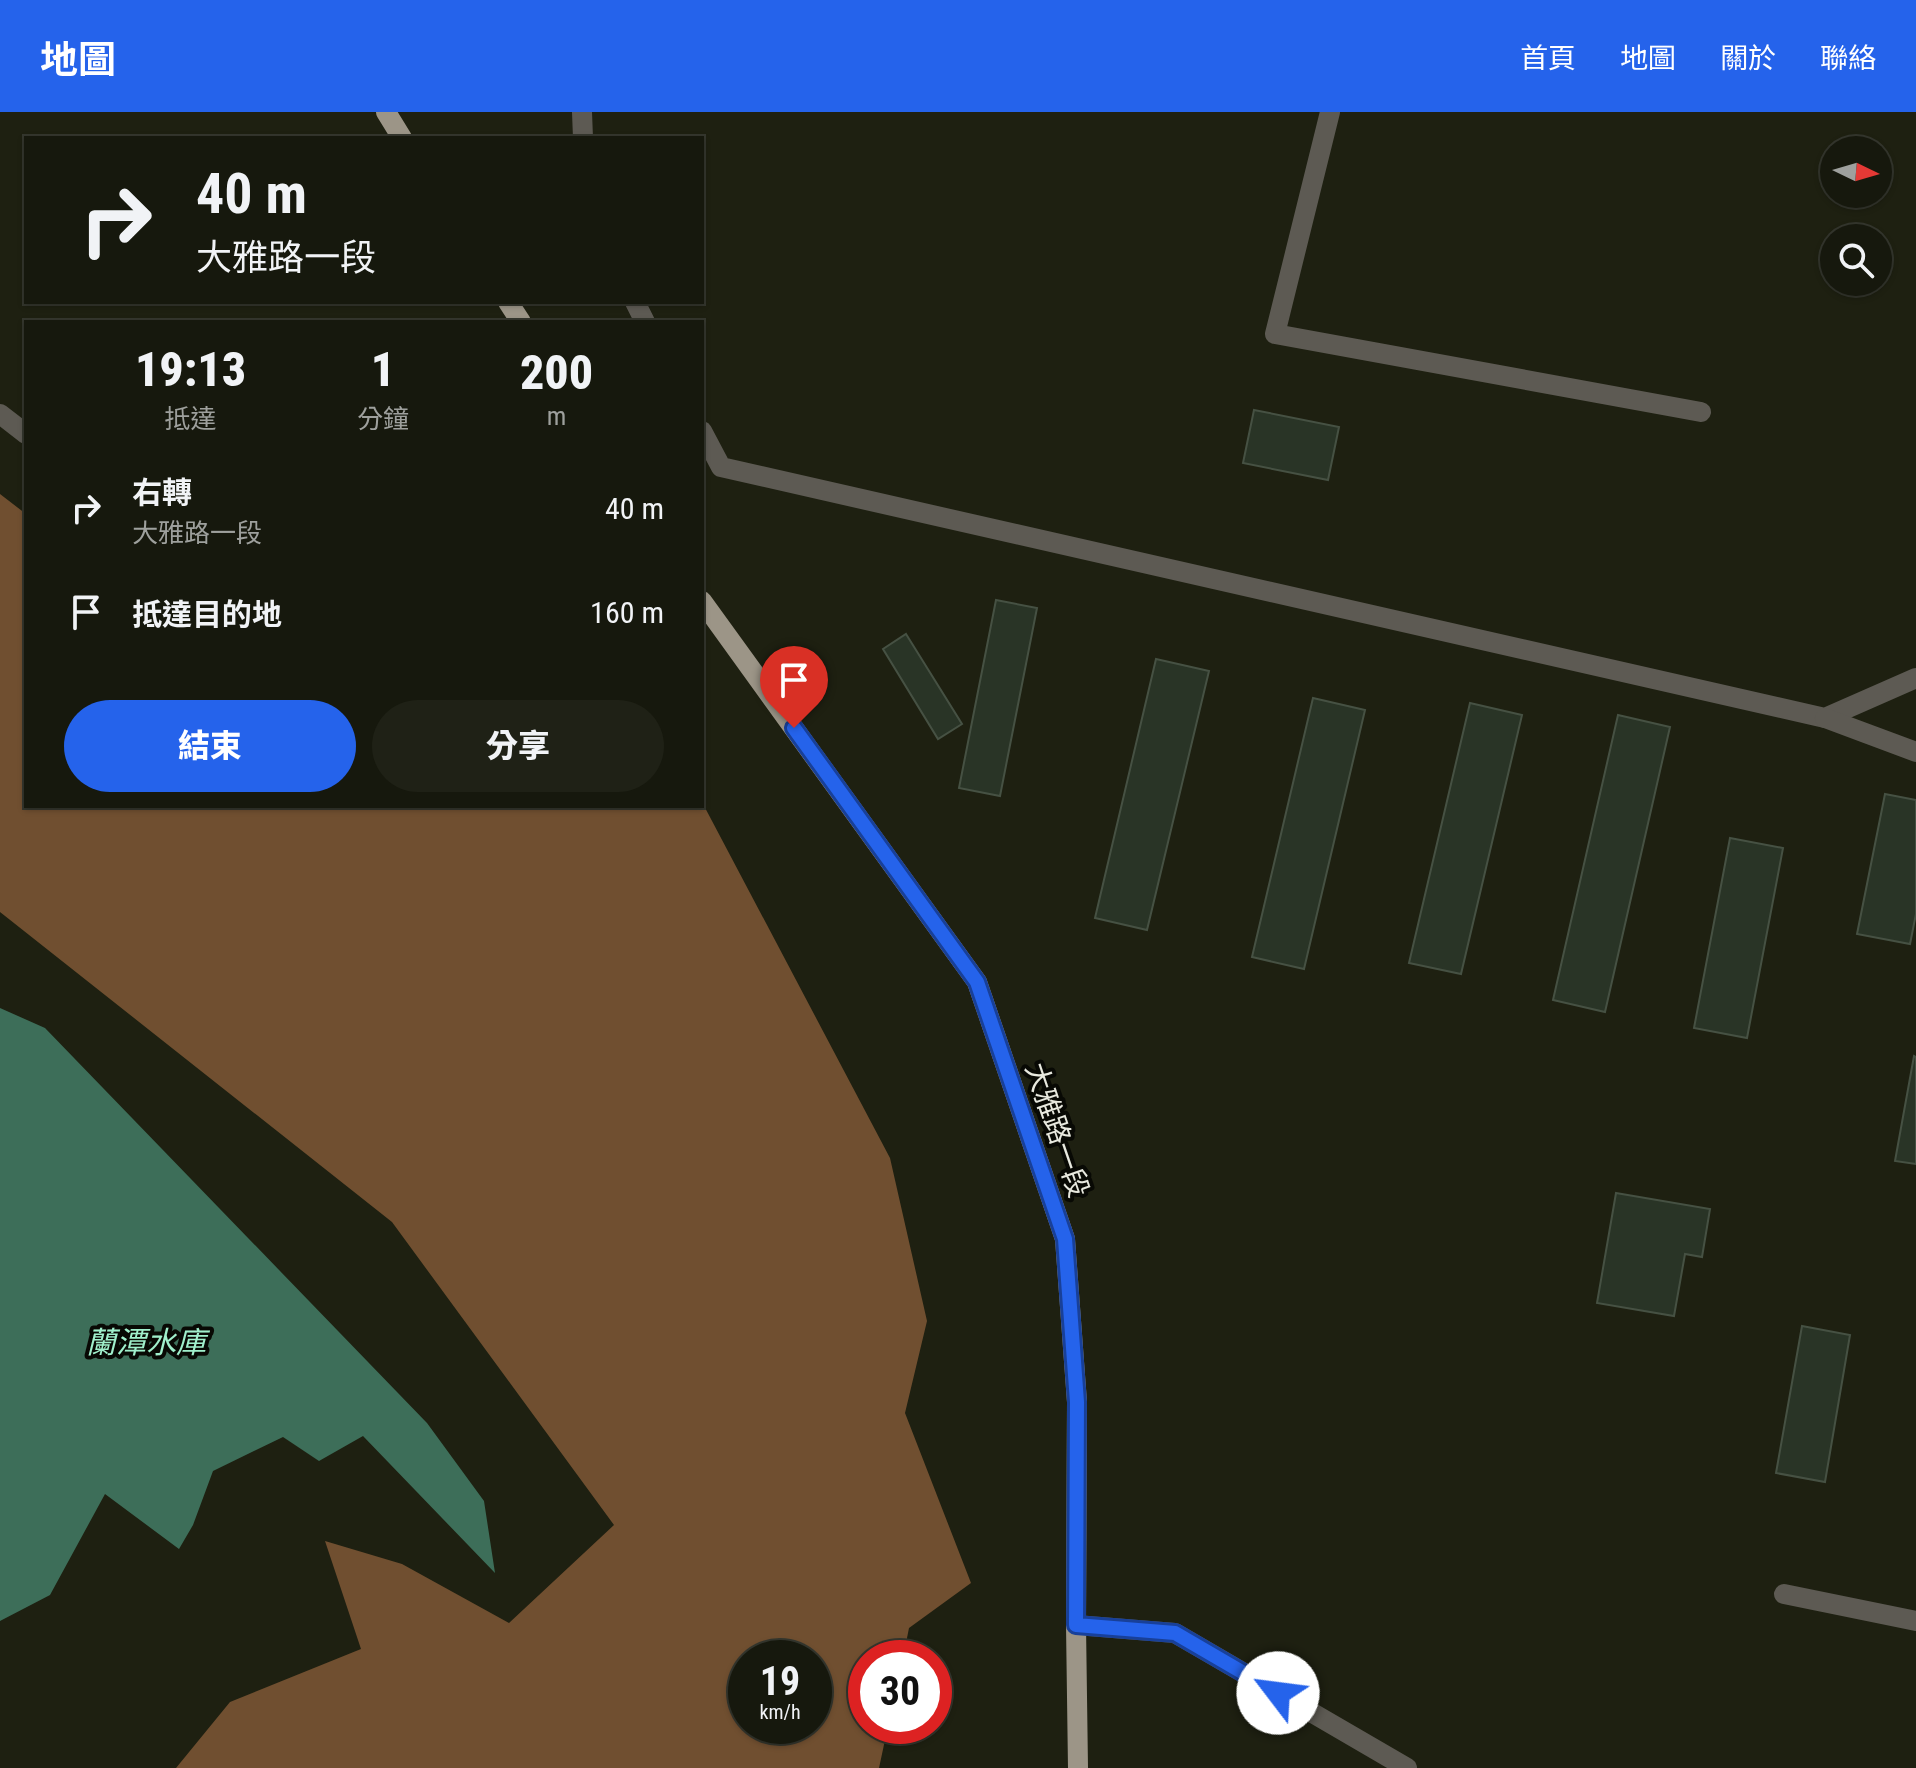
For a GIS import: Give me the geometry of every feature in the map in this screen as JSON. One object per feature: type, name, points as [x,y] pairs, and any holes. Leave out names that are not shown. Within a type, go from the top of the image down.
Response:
[{"type":"main road","points":[[386,112],[401,136]]},
{"type":"main road","name":"大雅路一段","points":[[704,604],[977,982],[1065,1239],[1077,1402],[1078,1768]]},
{"type":"street","points":[[582,112],[583,136]]},
{"type":"street","points":[[1330,112],[1275,334],[1701,412]]},
{"type":"street","points":[[0,414],[24,432]]},
{"type":"street","points":[[704,435],[721,467],[1825,718],[1916,752]]},
{"type":"street","points":[[1825,718],[1916,678]]},
{"type":"street","points":[[1784,1594],[1916,1621]]},
{"type":"street","points":[[1076,1625],[1175,1633],[1407,1768]]},
{"type":"shaded area","points":[[0,494],[24,512],[24,808],[704,806],[890,1158],[927,1321],[905,1413],[971,1583],[909,1628],[907,1640],[848,1640],[848,1744],[884,1744],[879,1768],[176,1768],[230,1702],[361,1649],[325,1541],[402,1564],[509,1623],[614,1525],[392,1222],[0,912]]},
{"type":"water","name":"蘭潭水庫","points":[[0,1008],[45,1028],[427,1423],[484,1501],[495,1573],[363,1436],[319,1461],[283,1437],[213,1471],[193,1525],[179,1549],[105,1494],[50,1595],[0,1621]]},
{"type":"building","points":[[1254,410],[1339,427],[1328,480],[1243,463]]},
{"type":"building","points":[[996,600],[1037,608],[1000,796],[959,788]]},
{"type":"building","points":[[906,634],[962,724],[938,739],[883,649]]},
{"type":"building","points":[[1156,659],[1209,671],[1147,930],[1095,918]]},
{"type":"building","points":[[1313,698],[1365,710],[1304,969],[1252,957]]},
{"type":"building","points":[[1470,703],[1522,715],[1461,974],[1409,963]]},
{"type":"building","points":[[1618,715],[1670,727],[1605,1012],[1553,1000]]},
{"type":"building","points":[[1885,794],[1916,800],[1916,914],[1910,944],[1857,934]]},
{"type":"building","points":[[1730,838],[1783,848],[1747,1038],[1694,1028]]},
{"type":"building","points":[[1916,1057],[1916,1164],[1895,1161]]},
{"type":"building","points":[[1616,1193],[1710,1209],[1702,1257],[1685,1254],[1674,1316],[1597,1303]]},
{"type":"building","points":[[1802,1326],[1850,1335],[1825,1482],[1776,1473]]},
{"type":"route","points":[[794,728],[977,982],[1065,1239],[1077,1402],[1076,1625],[1175,1633],[1278,1693]]}]
